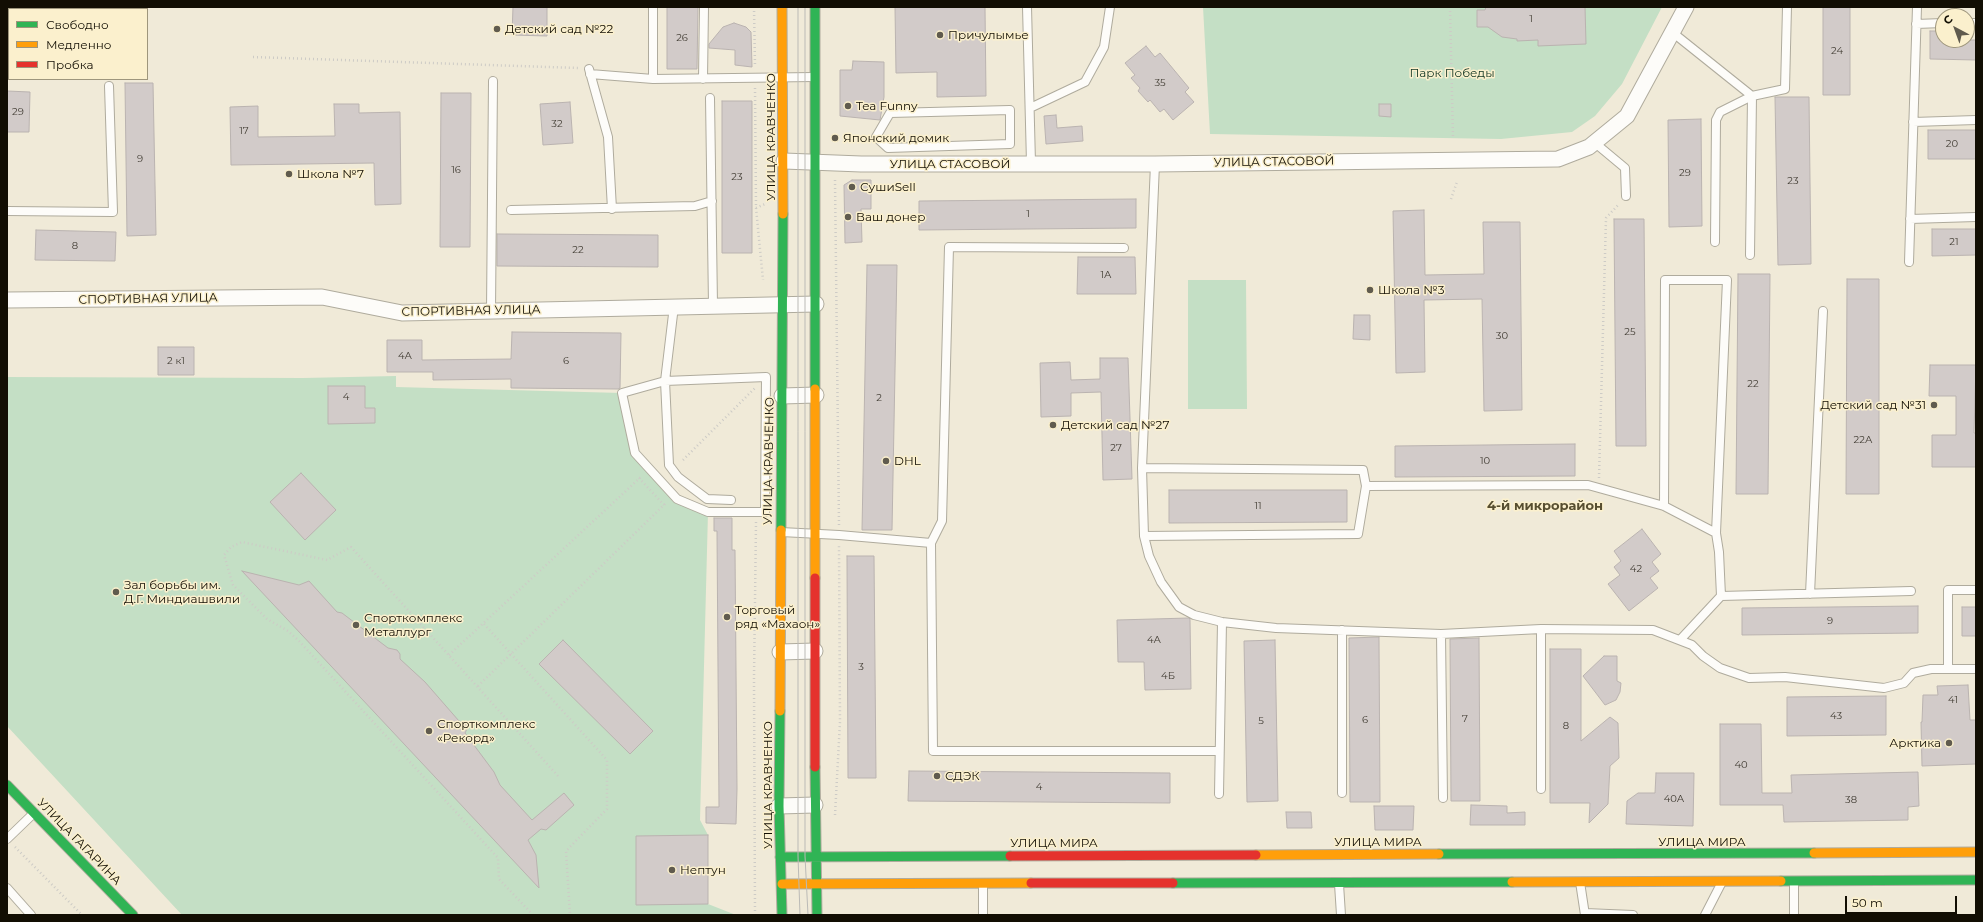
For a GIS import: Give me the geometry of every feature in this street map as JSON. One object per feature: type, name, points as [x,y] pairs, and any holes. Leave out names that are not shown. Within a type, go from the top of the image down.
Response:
[{"type":"street","name":"УЛИЦА КРАВЧЕНКО","points":[[782,7],[784,161],[779,806],[782,915]]},
{"type":"street","points":[[815,7],[816,915]]},
{"type":"street","name":"УЛИЦА СТАСОВОЙ","points":[[784,161],[816,163],[1156,164],[1558,159],[1589,147],[1627,116],[1686,7]]},
{"type":"street","name":"СПОРТИВНАЯ УЛИЦА","points":[[7,300],[322,297],[402,313],[816,304]]},
{"type":"street","points":[[782,396],[816,395]]},
{"type":"street","points":[[780,652],[815,651]]},
{"type":"street","name":"УЛИЦА ГАГАРИНА","points":[[7,785],[133,915]]},
{"type":"street","points":[[779,806],[815,805]]},
{"type":"street","name":"УЛИЦА МИРА","points":[[780,856],[1913,856],[1976,852]]},
{"type":"street","points":[[782,884],[1339,882],[1579,877],[1723,881],[1794,881],[1913,877],[1976,880]]},
{"type":"lane","points":[[653,7],[653,79]]},
{"type":"lane","points":[[703,79],[704,7]]},
{"type":"lane","points":[[1027,7],[1030,164]]},
{"type":"lane","points":[[1030,108],[1085,82],[1104,47],[1110,7]]},
{"type":"lane","points":[[1715,242],[1716,120],[1720,112],[1752,96],[1785,89],[1787,7]]},
{"type":"lane","points":[[1908,262],[1917,7]]},
{"type":"lane","points":[[1916,24],[1935,23]]},
{"type":"lane","points":[[1672,32],[1752,96]]},
{"type":"lane","points":[[612,209],[608,137],[590,72],[653,79],[815,77]]},
{"type":"lane","points":[[491,311],[493,81]]},
{"type":"lane","points":[[7,212],[114,212],[109,86]]},
{"type":"lane","points":[[1750,255],[1752,96]]},
{"type":"lane","points":[[710,98],[713,306]]},
{"type":"lane","points":[[1010,110],[1010,144],[888,148],[876,137],[890,113],[1010,110]]},
{"type":"lane","points":[[1913,122],[1976,120]]},
{"type":"lane","points":[[1595,143],[1625,168],[1626,196]]},
{"type":"lane","points":[[1156,164],[1142,468],[1144,536],[1149,556],[1161,582],[1179,607],[1194,615],[1222,622],[1276,628],[1441,634],[1541,628],[1653,630],[1692,645],[1703,656],[1720,668],[1749,678],[1785,677],[1884,688],[1904,683],[1913,673],[1931,669],[1976,669]]},
{"type":"lane","points":[[511,210],[695,206],[712,200]]},
{"type":"lane","points":[[1910,219],[1976,217]]},
{"type":"lane","points":[[1124,248],[949,247],[942,521],[930,543],[932,751],[1219,751]]},
{"type":"lane","points":[[1664,506],[1665,280],[1727,280],[1716,533],[1719,552],[1720,596],[1680,640]]},
{"type":"lane","points":[[674,306],[665,381],[668,465],[678,477],[707,499],[731,500]]},
{"type":"lane","points":[[1810,594],[1823,311]]},
{"type":"lane","points":[[766,377],[765,512],[708,512],[673,496],[635,453],[622,393],[665,381],[766,377]]},
{"type":"lane","points":[[1142,468],[1363,470],[1366,486],[1358,534],[1144,536]]},
{"type":"lane","points":[[1366,486],[1588,485],[1664,506],[1716,533]]},
{"type":"lane","points":[[780,532],[816,533],[930,543]]},
{"type":"lane","points":[[1948,669],[1948,590],[1976,590]]},
{"type":"lane","points":[[1720,596],[1911,591]]},
{"type":"lane","points":[[1219,794],[1222,622]]},
{"type":"lane","points":[[1541,628],[1541,789]]},
{"type":"lane","points":[[1342,630],[1342,793]]},
{"type":"lane","points":[[1441,634],[1443,798]]},
{"type":"lane","points":[[7,838],[34,812]]},
{"type":"lane","points":[[1579,877],[1585,914],[1633,915]]},
{"type":"lane","points":[[1705,915],[1723,881]]},
{"type":"lane","points":[[1794,881],[1794,915]]},
{"type":"lane","points":[[1339,882],[1341,915]]},
{"type":"lane","points":[[983,883],[983,915]]},
{"type":"lane","points":[[7,888],[32,915]]},
{"type":"path","points":[[754,7],[756,208],[766,304]]},
{"type":"path","points":[[1450,7],[1453,139]]},
{"type":"path","points":[[253,57],[590,72]]},
{"type":"path","points":[[1451,198],[1457,182]]},
{"type":"path","points":[[1599,488],[1606,218],[1626,196]]},
{"type":"path","points":[[668,465],[683,460],[766,377]]},
{"type":"path","points":[[678,477],[683,460]]},
{"type":"path","points":[[449,656],[639,478],[652,471]]},
{"type":"path","points":[[639,478],[664,505]]},
{"type":"path","points":[[478,686],[673,496]]},
{"type":"path","points":[[755,915],[754,678],[756,512]]},
{"type":"path","points":[[533,915],[499,879],[498,858],[298,641],[288,632],[267,619],[233,585],[224,556],[231,546],[242,542],[327,560],[351,547],[558,776]]},
{"type":"path","points":[[484,624],[607,760],[607,810],[566,851],[570,915]]},
{"type":"path","points":[[7,838],[82,915]]},
{"type":"green space","name":"Парк Победы","points":[[1203,7],[1662,7],[1622,84],[1595,116],[1572,132],[1501,139],[1210,134]]},
{"type":"green space","points":[[1188,280],[1246,280],[1247,409],[1188,409]]},
{"type":"green space","name":"Спорткомплекс Металлург","points":[[396,376],[396,387],[622,393],[635,453],[673,496],[708,512],[700,820],[708,835],[708,904],[736,915],[182,915],[7,726],[7,377],[303,378]]},
{"type":"building","points":[[513,7],[547,7],[547,36],[512,35]]},
{"type":"building","points":[[667,7],[698,7],[697,69],[667,69]]},
{"type":"building","name":"Причулымье","points":[[895,7],[985,7],[986,96],[937,97],[937,72],[896,73]]},
{"type":"building","points":[[1486,7],[1585,7],[1586,44],[1538,46],[1538,40],[1517,41],[1517,39],[1502,37],[1488,27],[1477,27],[1477,10],[1485,10]]},
{"type":"building","points":[[1823,7],[1850,7],[1850,95],[1823,95]]},
{"type":"building","points":[[734,23],[746,27],[751,32],[752,67],[735,65],[735,50],[709,48],[709,44],[723,27]]},
{"type":"building","points":[[1930,31],[1935,31],[1935,48],[1975,48],[1976,40],[1976,60],[1930,59]]},
{"type":"building","points":[[1146,46],[1155,57],[1160,53],[1189,88],[1185,92],[1194,102],[1173,120],[1164,109],[1160,112],[1150,100],[1148,102],[1138,91],[1140,88],[1131,78],[1135,75],[1125,63]]},
{"type":"building","points":[[853,61],[884,62],[884,97],[880,120],[840,116],[840,70],[852,70]]},
{"type":"building","points":[[125,83],[153,83],[156,235],[127,236]]},
{"type":"building","points":[[7,91],[30,92],[29,132],[7,132]]},
{"type":"building","points":[[441,93],[471,93],[470,247],[440,247]]},
{"type":"building","points":[[1775,97],[1809,97],[1811,264],[1778,265]]},
{"type":"building","points":[[722,101],[752,101],[752,253],[722,253]]},
{"type":"building","points":[[570,102],[573,143],[543,145],[540,104]]},
{"type":"building","points":[[334,104],[359,104],[359,113],[400,112],[401,204],[375,205],[374,163],[231,165],[230,107],[258,106],[258,137],[335,136]]},
{"type":"building","points":[[1379,104],[1391,104],[1391,117],[1379,116]]},
{"type":"building","points":[[1056,115],[1057,128],[1082,126],[1083,141],[1046,144],[1044,116]]},
{"type":"building","points":[[1701,119],[1702,226],[1669,227],[1668,120]]},
{"type":"building","points":[[1928,130],[1976,130],[1976,159],[1928,159]]},
{"type":"building","points":[[852,180],[871,180],[871,209],[861,209],[862,242],[845,243],[844,185]]},
{"type":"building","points":[[1136,199],[1136,228],[919,230],[919,201]]},
{"type":"building","points":[[1424,210],[1425,275],[1484,274],[1483,222],[1520,222],[1522,410],[1484,411],[1482,299],[1424,300],[1425,372],[1396,373],[1393,211]]},
{"type":"building","points":[[1614,219],[1644,219],[1646,446],[1616,446]]},
{"type":"building","points":[[1932,229],[1976,229],[1976,255],[1932,256]]},
{"type":"building","points":[[36,230],[116,232],[115,261],[35,260]]},
{"type":"building","points":[[497,234],[658,235],[658,267],[497,266]]},
{"type":"building","points":[[1078,257],[1135,257],[1136,294],[1077,294]]},
{"type":"building","points":[[867,265],[897,265],[892,530],[862,530]]},
{"type":"building","points":[[1738,274],[1770,274],[1768,494],[1736,494]]},
{"type":"building","points":[[1847,279],[1879,279],[1879,494],[1846,494]]},
{"type":"building","points":[[1354,315],[1370,315],[1370,340],[1353,339]]},
{"type":"building","points":[[512,332],[621,333],[620,388],[511,388],[511,379],[433,380],[433,372],[387,372],[387,340],[422,340],[422,360],[511,359]]},
{"type":"building","points":[[158,347],[194,347],[194,375],[158,375]]},
{"type":"building","points":[[1100,358],[1128,358],[1132,479],[1103,480],[1101,392],[1071,393],[1071,416],[1041,417],[1040,363],[1070,362],[1071,380],[1100,379]]},
{"type":"building","points":[[1930,365],[1976,365],[1974,433],[1976,433],[1976,467],[1932,467],[1932,435],[1956,435],[1956,396],[1929,396]]},
{"type":"building","points":[[328,386],[365,386],[365,408],[375,408],[375,423],[328,424]]},
{"type":"building","points":[[1575,444],[1575,476],[1395,477],[1395,446]]},
{"type":"building","points":[[301,473],[336,510],[305,540],[270,502]]},
{"type":"building","points":[[1169,490],[1347,490],[1347,522],[1169,523]]},
{"type":"building","name":"Торговый ряд «Махаон»","points":[[714,518],[732,518],[732,550],[735,550],[736,824],[706,823],[706,807],[719,807],[717,531],[714,531]]},
{"type":"building","points":[[1642,529],[1661,554],[1652,562],[1659,571],[1650,578],[1658,588],[1629,611],[1608,584],[1620,575],[1614,567],[1621,561],[1614,551]]},
{"type":"building","points":[[847,556],[874,556],[876,778],[848,778]]},
{"type":"building","name":"Спорткомплекс «Рекорд»","points":[[242,571],[299,585],[309,581],[337,612],[342,613],[388,648],[397,650],[400,654],[400,659],[425,682],[459,721],[466,724],[467,729],[465,733],[494,772],[500,785],[532,820],[564,793],[574,805],[546,830],[541,829],[528,840],[536,855],[539,888]]},
{"type":"building","points":[[1918,606],[1918,633],[1742,635],[1742,608]]},
{"type":"building","points":[[1962,607],[1976,607],[1976,636],[1962,636]]},
{"type":"building","points":[[1189,618],[1191,689],[1145,690],[1144,662],[1118,662],[1117,620]]},
{"type":"building","points":[[1379,637],[1380,802],[1350,802],[1349,638]]},
{"type":"building","points":[[1479,638],[1480,801],[1451,801],[1450,639]]},
{"type":"building","points":[[563,640],[653,731],[630,754],[539,664]]},
{"type":"building","points":[[1275,640],[1278,801],[1247,802],[1244,641]]},
{"type":"building","points":[[1550,649],[1581,649],[1581,741],[1610,717],[1618,723],[1619,758],[1610,766],[1608,804],[1589,823],[1590,803],[1550,803]]},
{"type":"building","points":[[1604,656],[1617,656],[1617,681],[1621,683],[1620,692],[1616,700],[1605,705],[1583,676]]},
{"type":"building","name":"Арктика","points":[[1968,685],[1970,720],[1976,720],[1976,764],[1922,766],[1921,722],[1923,695],[1938,695],[1937,686]]},
{"type":"building","points":[[1886,696],[1886,735],[1787,736],[1787,697]]},
{"type":"building","points":[[1720,724],[1761,724],[1762,793],[1792,793],[1791,775],[1918,772],[1919,806],[1908,807],[1908,820],[1784,822],[1783,805],[1720,805]]},
{"type":"building","points":[[909,771],[1170,773],[1170,803],[908,801]]},
{"type":"building","points":[[1656,773],[1694,773],[1693,826],[1626,824],[1627,801],[1638,793],[1655,793]]},
{"type":"building","points":[[1471,805],[1507,806],[1507,813],[1525,812],[1525,825],[1470,825]]},
{"type":"building","points":[[1374,806],[1414,806],[1413,830],[1375,830]]},
{"type":"building","points":[[1286,812],[1311,812],[1312,828],[1287,828]]},
{"type":"building","name":"Нептун","points":[[708,835],[708,904],[636,905],[636,836]]},
{"type":"tram line","points":[[798,7],[798,856],[800,915]]},
{"type":"tram line","points":[[805,7],[805,856],[808,915]]},
{"type":"traffic: fast","points":[[815,7],[815,389]]},
{"type":"traffic: fast","points":[[781,530],[783,214]]},
{"type":"traffic: fast","points":[[780,711],[779,806],[782,915]]},
{"type":"traffic: fast","points":[[815,767],[817,915]]},
{"type":"traffic: fast","points":[[7,785],[133,915]]},
{"type":"traffic: fast","points":[[1439,854],[1814,853]]},
{"type":"traffic: fast","points":[[780,857],[1010,856]]},
{"type":"traffic: fast","points":[[1781,881],[1976,880]]},
{"type":"traffic: fast","points":[[1173,883],[1512,882]]},
{"type":"traffic: slow","points":[[782,7],[783,214]]},
{"type":"traffic: slow","points":[[815,389],[815,578]]},
{"type":"traffic: slow","points":[[780,711],[781,530]]},
{"type":"traffic: slow","points":[[1814,853],[1976,852]]},
{"type":"traffic: slow","points":[[1256,855],[1439,854]]},
{"type":"traffic: slow","points":[[1512,882],[1781,881]]},
{"type":"traffic: slow","points":[[782,884],[1031,883]]},
{"type":"traffic: jam","points":[[815,578],[815,767]]},
{"type":"traffic: jam","points":[[1010,856],[1256,855]]},
{"type":"traffic: jam","points":[[1031,883],[1173,883]]},
{"type":"place","name":"Детский сад №22","points":[[497,29]]},
{"type":"place","name":"Причулымье","points":[[940,35]]},
{"type":"place","name":"Tea Funny","points":[[848,106]]},
{"type":"place","name":"Японский домик","points":[[835,138]]},
{"type":"place","name":"Школа №7","points":[[289,174]]},
{"type":"place","name":"СушиSell","points":[[852,187]]},
{"type":"place","name":"Ваш донер","points":[[848,217]]},
{"type":"place","name":"Школа №3","points":[[1370,290]]},
{"type":"place","name":"Детский сад №31","points":[[1934,405]]},
{"type":"place","name":"Детский сад №27","points":[[1053,425]]},
{"type":"place","name":"DHL","points":[[886,461]]},
{"type":"place","name":"Зал борьбы им. Д.Г. Миндиашвили","points":[[116,592]]},
{"type":"place","name":"Торговый ряд «Махаон»","points":[[727,617]]},
{"type":"place","name":"Спорткомплекс Металлург","points":[[356,625]]},
{"type":"place","name":"Спорткомплекс «Рекорд»","points":[[429,731]]},
{"type":"place","name":"Арктика","points":[[1949,743]]},
{"type":"place","name":"СДЭК","points":[[937,776]]},
{"type":"place","name":"Нептун","points":[[672,870]]},
{"type":"district","name":"4-й микрорайон","points":[[1545,506]]}]
